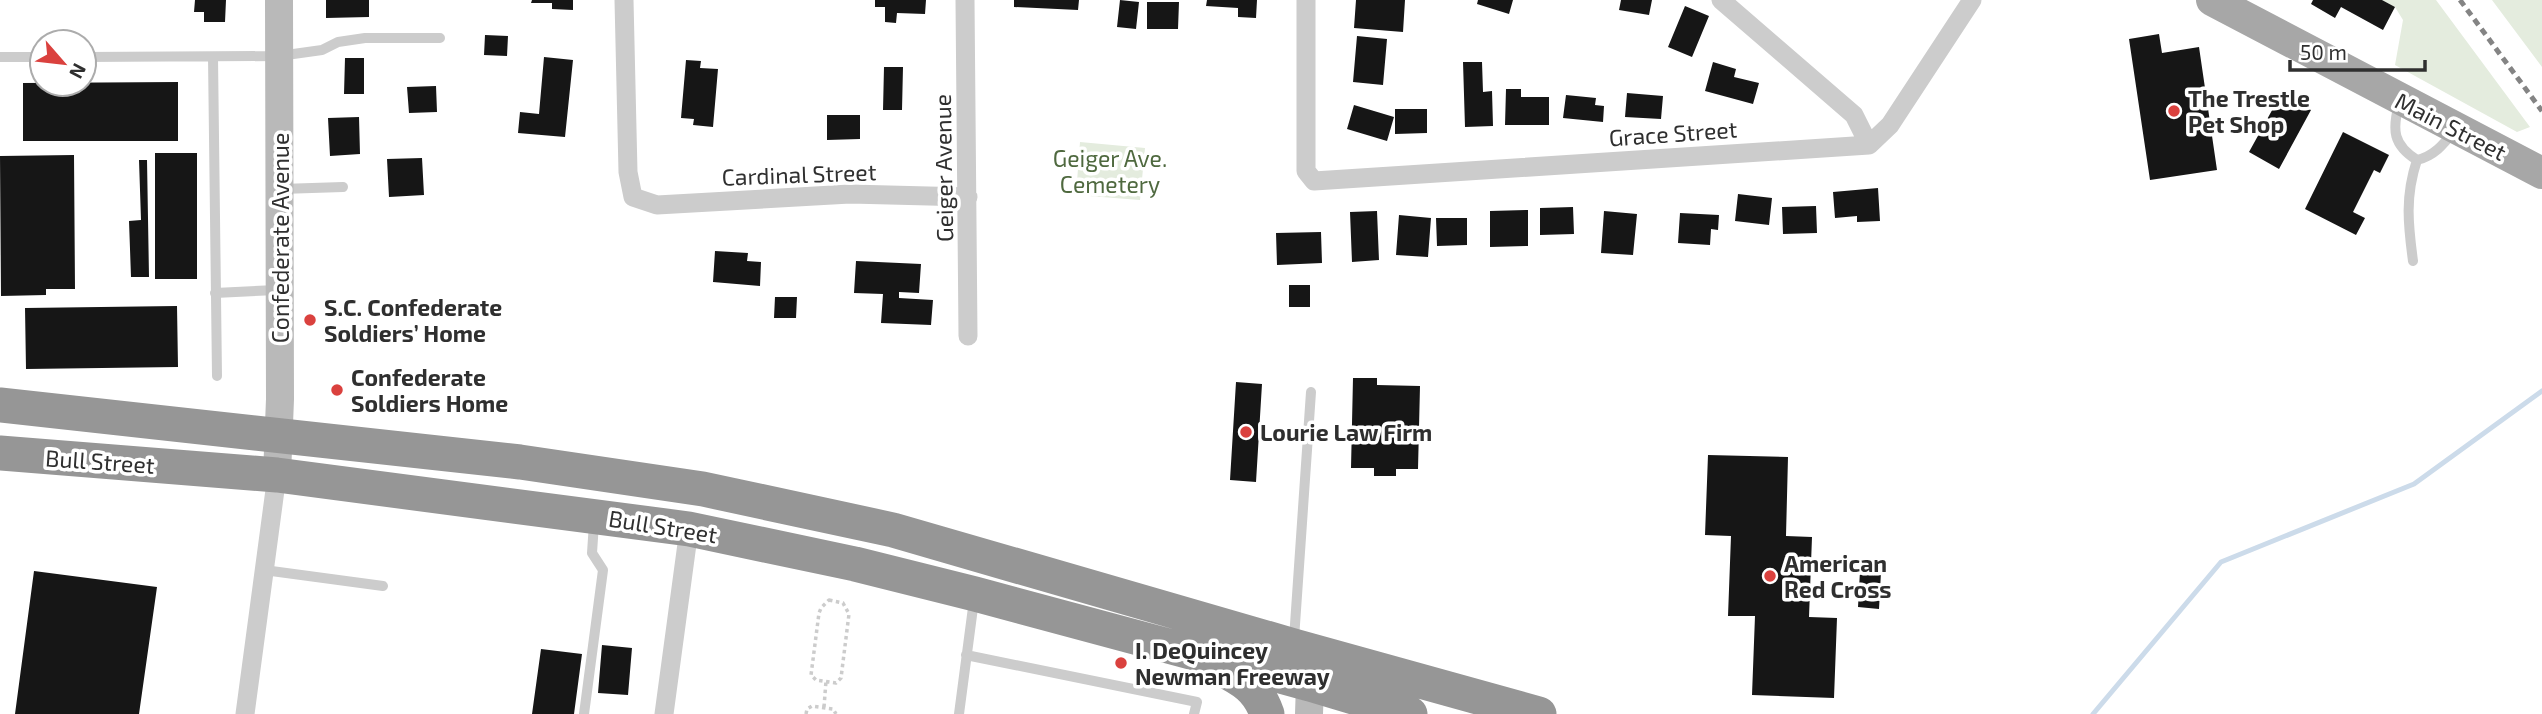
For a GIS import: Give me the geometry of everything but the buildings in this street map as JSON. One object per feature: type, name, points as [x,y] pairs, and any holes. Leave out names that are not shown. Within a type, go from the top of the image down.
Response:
[{"type":"highway","name":"Bull Street","points":[[0,405],[520,462],[717,492],[893,530],[1298,680]]},
{"type":"highway","name":"Bull Street","points":[[0,453],[277,475],[689,529],[855,564],[1298,680]]},
{"type":"highway","points":[[1185,650],[1244,680],[1257,692],[1267,714]]},
{"type":"highway","points":[[1298,680],[1534,712]]},
{"type":"highway","points":[[1298,680],[1410,714]]},
{"type":"main road","name":"Main Street","points":[[2212,0],[2542,173]]},
{"type":"street","name":"Confederate Avenue","points":[[277,475],[280,290],[279,0]]},
{"type":"street","name":"Cardinal Street","points":[[624,0],[628,172],[633,197],[657,205],[850,194],[968,197]]},
{"type":"street","name":"Geiger Avenue","points":[[965,0],[968,336]]},
{"type":"street","name":"Grace Street","points":[[1306,0],[1306,171],[1314,181],[1869,145]]},
{"type":"street","points":[[1721,0],[1854,115],[1869,145],[1890,125],[1972,0]]},
{"type":"street","points":[[245,714],[277,475]]},
{"type":"street","points":[[664,714],[689,529]]},
{"type":"street","points":[[1278,714],[1298,680]]},
{"type":"lane","points":[[98,57],[279,56],[322,50],[338,42],[365,38],[440,38]]},
{"type":"lane","points":[[0,57],[28,57]]},
{"type":"lane","points":[[213,57],[217,376]]},
{"type":"lane","points":[[2400,100],[2395,118],[2397,140],[2403,152],[2417,160],[2428,157],[2443,145],[2456,128]]},
{"type":"lane","points":[[2413,261],[2408,223],[2409,185],[2417,160]]},
{"type":"lane","points":[[280,189],[343,187]]},
{"type":"lane","points":[[215,293],[280,290]]},
{"type":"lane","points":[[1298,680],[1311,392]]},
{"type":"lane","points":[[584,714],[603,570],[592,552],[594,515]]},
{"type":"lane","points":[[264,570],[383,586]]},
{"type":"lane","points":[[959,714],[975,594]]},
{"type":"lane","points":[[966,654],[1197,702],[1195,714]]},
{"type":"path","points":[[828,600],[837,601],[848,608],[849,614],[841,678],[836,683],[826,681],[816,680],[811,675],[821,608],[828,600]]},
{"type":"path","points":[[824,707],[826,681]]},
{"type":"path","points":[[806,714],[807,709],[812,706],[835,710],[836,714]]},
{"type":"green space","points":[[2382,0],[2436,0],[2530,127],[2517,132],[2395,65],[2403,20],[2395,7]]},
{"type":"green space","points":[[2492,0],[2542,0],[2542,67]]},
{"type":"green space","name":"Geiger Ave. Cemetery","points":[[1080,142],[1145,148],[1140,200],[1076,195]]},
{"type":"waterway","points":[[2093,714],[2221,562],[2414,484],[2542,391]]},
{"type":"railway","points":[[2460,0],[2542,111]]},
{"type":"place","name":"The Trestle Pet Shop","points":[[2174,111]]},
{"type":"place","name":"S.C. Confederate Soldiers’ Home","points":[[310,320]]},
{"type":"place","name":"Confederate Soldiers Home","points":[[337,390]]},
{"type":"place","name":"Lourie Law Firm","points":[[1246,432]]},
{"type":"place","name":"American Red Cross","points":[[1770,576]]},
{"type":"place","name":"I. DeQuincey Newman Freeway","points":[[1121,663]]}]
